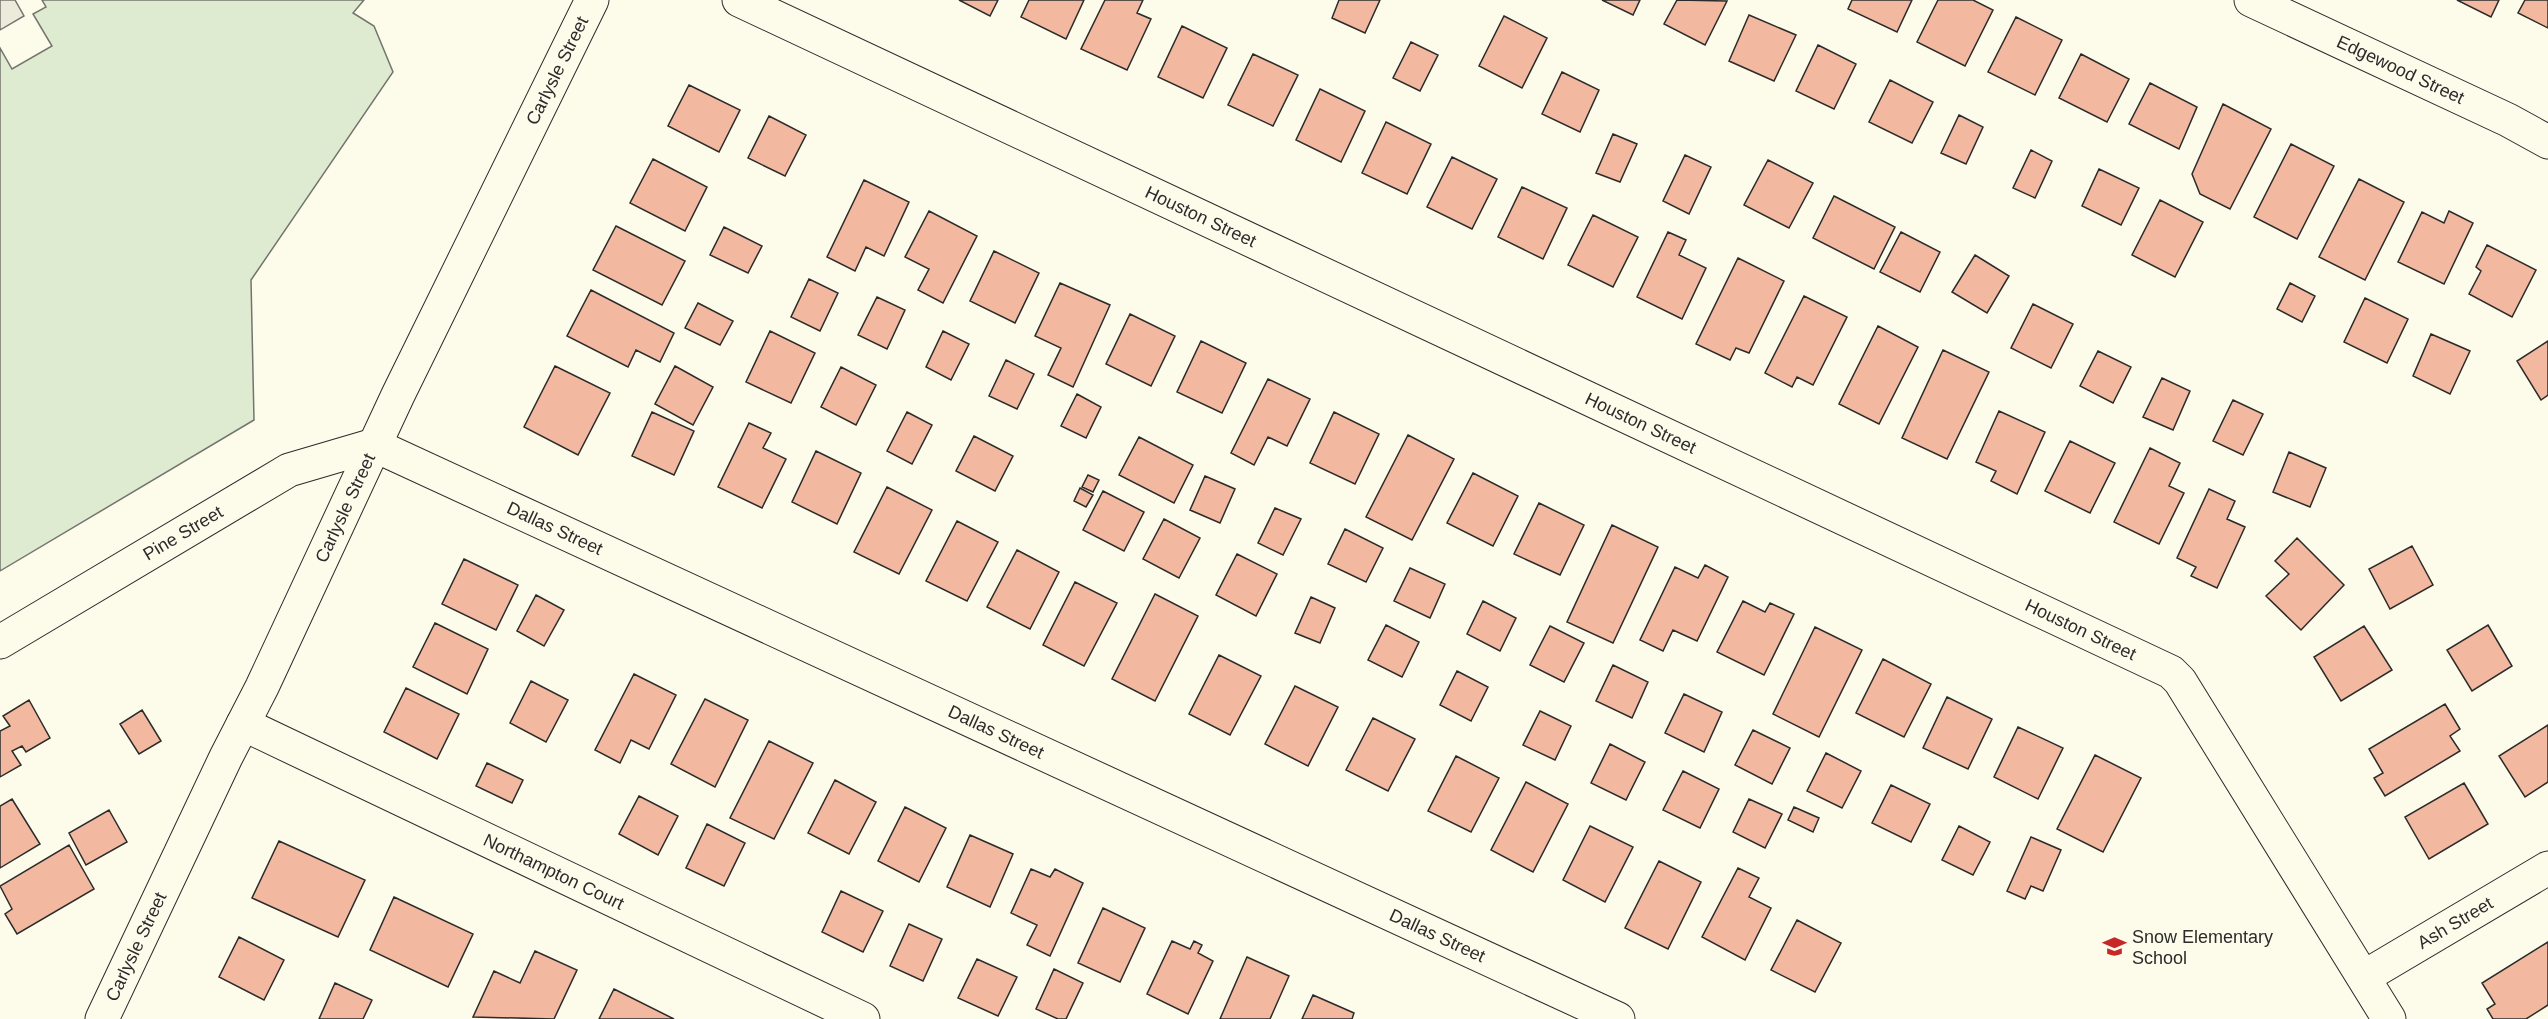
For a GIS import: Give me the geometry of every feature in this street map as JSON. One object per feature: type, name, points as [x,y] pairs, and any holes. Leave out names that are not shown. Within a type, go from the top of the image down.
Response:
[{"type":"street","name":"Carlysle Street","points":[[102,1019],[374,445],[592,0]]},
{"type":"street","name":"Houston Street","points":[[739,0],[2171,672],[2180,681],[2389,1019]]},
{"type":"street","name":"Edgewood Street","points":[[2251,0],[2498,115],[2548,142]]},
{"type":"street","name":"Pine Street","points":[[0,642],[289,470],[374,445]]},
{"type":"street","name":"Dallas Street","points":[[374,445],[1618,1019]]},
{"type":"street","name":"Northampton Court","points":[[243,724],[863,1019]]},
{"type":"street","name":"Ash Street","points":[[2364,977],[2548,868]]},
{"type":"green space","points":[[42,0],[364,0],[353,13],[374,26],[393,72],[251,280],[254,420],[0,571],[0,48],[12,69],[52,46],[33,14],[46,7]]},
{"type":"shaded area","points":[[0,0],[15,0],[24,16],[0,30]]},
{"type":"building","points":[[959,0],[998,0],[990,16]]},
{"type":"building","points":[[1029,0],[1084,0],[1066,39],[1021,17]]},
{"type":"building","points":[[1105,0],[1143,0],[1137,13],[1151,19],[1127,70],[1081,49]]},
{"type":"building","points":[[1339,0],[1380,0],[1365,33],[1332,18]]},
{"type":"building","points":[[1602,0],[1640,0],[1633,15]]},
{"type":"building","points":[[1677,0],[1727,1],[1705,45],[1664,24]]},
{"type":"building","points":[[1852,0],[1912,0],[1897,32],[1848,9]]},
{"type":"building","points":[[1938,0],[1973,0],[1993,10],[1965,66],[1917,42]]},
{"type":"building","points":[[2457,0],[2499,0],[2491,17]]},
{"type":"building","points":[[2525,0],[2548,0],[2548,28],[2518,13]]},
{"type":"building","points":[[1749,15],[1796,35],[1774,81],[1729,61]]},
{"type":"building","points":[[1504,16],[1547,38],[1522,88],[1479,66]]},
{"type":"building","points":[[2016,17],[2062,40],[2035,95],[1988,72]]},
{"type":"building","points":[[1182,26],[1227,48],[1203,98],[1158,77]]},
{"type":"building","points":[[1411,42],[1438,55],[1420,91],[1393,78]]},
{"type":"building","points":[[1818,45],[1856,64],[1834,109],[1796,91]]},
{"type":"building","points":[[1253,54],[1298,75],[1273,126],[1228,105]]},
{"type":"building","points":[[2081,54],[2129,79],[2107,122],[2059,98]]},
{"type":"building","points":[[1562,72],[1599,90],[1580,132],[1542,114]]},
{"type":"building","points":[[1890,80],[1933,102],[1912,143],[1869,122]]},
{"type":"building","points":[[2150,83],[2197,107],[2179,149],[2129,124]]},
{"type":"building","points":[[689,85],[740,110],[719,152],[668,126]]},
{"type":"building","points":[[1320,89],[1365,111],[1341,162],[1296,140]]},
{"type":"building","points":[[2223,104],[2271,129],[2230,209],[2200,194],[2192,174]]},
{"type":"building","points":[[1959,115],[1983,127],[1966,164],[1941,153]]},
{"type":"building","points":[[769,116],[806,135],[785,176],[748,158]]},
{"type":"building","points":[[1386,122],[1431,144],[1407,194],[1362,173]]},
{"type":"building","points":[[1613,134],[1637,144],[1620,182],[1596,173]]},
{"type":"building","points":[[2291,144],[2334,166],[2297,239],[2254,217]]},
{"type":"building","points":[[2031,150],[2052,161],[2035,198],[2013,188]]},
{"type":"building","points":[[1685,155],[1711,167],[1689,214],[1663,201]]},
{"type":"building","points":[[1452,157],[1497,179],[1472,229],[1427,207]]},
{"type":"building","points":[[653,159],[707,187],[685,231],[630,203]]},
{"type":"building","points":[[1768,160],[1813,183],[1789,228],[1744,205]]},
{"type":"building","points":[[2099,169],[2139,188],[2121,225],[2082,206]]},
{"type":"building","points":[[2359,179],[2404,202],[2365,280],[2319,257]]},
{"type":"building","points":[[864,180],[909,202],[884,256],[866,247],[855,271],[827,257]]},
{"type":"building","points":[[1522,187],[1567,208],[1543,259],[1498,237]]},
{"type":"building","points":[[1834,196],[1895,227],[1874,269],[1813,238]]},
{"type":"building","points":[[2160,200],[2203,222],[2175,277],[2132,255]]},
{"type":"building","points":[[929,211],[977,236],[943,303],[918,290],[929,269],[905,257]]},
{"type":"building","points":[[2449,211],[2473,223],[2444,284],[2398,262],[2422,212],[2444,223]]},
{"type":"building","points":[[1593,215],[1638,237],[1613,287],[1568,265]]},
{"type":"building","points":[[616,226],[685,261],[662,305],[593,270]]},
{"type":"building","points":[[724,227],[762,246],[748,273],[710,255]]},
{"type":"building","points":[[1668,232],[1686,240],[1679,255],[1706,268],[1682,319],[1637,297]]},
{"type":"building","points":[[1901,232],[1940,252],[1920,292],[1880,272]]},
{"type":"building","points":[[2487,245],[2536,270],[2512,317],[2469,294],[2481,271],[2476,267]]},
{"type":"building","points":[[994,251],[1039,273],[1015,323],[970,301]]},
{"type":"building","points":[[1975,255],[2009,276],[1987,313],[1952,292]]},
{"type":"building","points":[[1738,258],[1784,281],[1749,353],[1736,348],[1730,360],[1696,344]]},
{"type":"building","points":[[809,279],[838,293],[820,331],[791,317]]},
{"type":"building","points":[[1060,283],[1110,305],[1073,387],[1048,375],[1061,348],[1035,336]]},
{"type":"building","points":[[2290,283],[2315,296],[2302,322],[2277,309]]},
{"type":"building","points":[[591,290],[674,333],[660,362],[636,350],[628,367],[567,336]]},
{"type":"building","points":[[1804,296],[1847,317],[1813,385],[1797,377],[1792,387],[1765,373]]},
{"type":"building","points":[[877,297],[905,310],[887,349],[858,335]]},
{"type":"building","points":[[2365,298],[2408,319],[2387,363],[2344,342]]},
{"type":"building","points":[[698,303],[733,321],[720,345],[685,328]]},
{"type":"building","points":[[2033,304],[2073,324],[2051,368],[2011,348]]},
{"type":"building","points":[[1130,314],[1175,336],[1151,386],[1106,364]]},
{"type":"building","points":[[1878,326],[1918,347],[1879,424],[1839,404]]},
{"type":"building","points":[[770,331],[815,353],[791,403],[746,382]]},
{"type":"building","points":[[943,331],[969,344],[951,380],[926,367]]},
{"type":"building","points":[[2431,334],[2470,351],[2450,394],[2413,376]]},
{"type":"building","points":[[1201,341],[1246,363],[1222,413],[1177,392]]},
{"type":"building","points":[[2548,341],[2548,395],[2541,400],[2517,361]]},
{"type":"building","points":[[1943,350],[1989,372],[1947,459],[1902,438]]},
{"type":"building","points":[[2098,351],[2131,367],[2113,403],[2080,386]]},
{"type":"building","points":[[1006,360],[1034,374],[1017,409],[989,396]]},
{"type":"building","points":[[555,366],[610,393],[578,455],[524,427]]},
{"type":"building","points":[[675,366],[713,387],[693,425],[655,404]]},
{"type":"building","points":[[841,367],[876,385],[856,425],[821,407]]},
{"type":"building","points":[[2162,378],[2190,391],[2173,430],[2143,417]]},
{"type":"building","points":[[1268,379],[1310,399],[1287,446],[1268,437],[1254,465],[1231,453]]},
{"type":"building","points":[[1077,394],[1101,407],[1086,438],[1061,426]]},
{"type":"building","points":[[2233,400],[2263,414],[2243,455],[2213,441]]},
{"type":"building","points":[[1999,411],[2045,432],[2017,494],[1991,481],[1996,471],[1976,462]]},
{"type":"building","points":[[652,412],[694,431],[674,475],[632,456]]},
{"type":"building","points":[[907,412],[932,425],[912,464],[887,451]]},
{"type":"building","points":[[1334,412],[1379,434],[1355,484],[1310,463]]},
{"type":"building","points":[[749,423],[771,433],[763,448],[786,459],[762,508],[718,487]]},
{"type":"building","points":[[1408,435],[1454,459],[1412,540],[1366,517]]},
{"type":"building","points":[[974,436],[1013,456],[995,491],[956,471]]},
{"type":"building","points":[[1139,437],[1193,465],[1174,503],[1119,475]]},
{"type":"building","points":[[2070,441],[2115,463],[2090,513],[2045,491]]},
{"type":"building","points":[[2150,448],[2180,463],[2169,486],[2184,493],[2159,544],[2114,522]]},
{"type":"building","points":[[816,451],[861,473],[837,524],[792,502]]},
{"type":"building","points":[[2289,452],[2326,468],[2310,507],[2273,492]]},
{"type":"building","points":[[1473,473],[1518,496],[1493,546],[1447,523]]},
{"type":"building","points":[[1088,475],[1099,480],[1093,492],[1082,487]]},
{"type":"building","points":[[1205,476],[1235,489],[1220,523],[1190,510]]},
{"type":"building","points":[[887,487],[932,510],[899,574],[854,552]]},
{"type":"building","points":[[1080,488],[1093,495],[1086,507],[1074,501]]},
{"type":"building","points":[[2209,489],[2235,501],[2227,519],[2245,527],[2217,588],[2191,576],[2196,567],[2177,558]]},
{"type":"building","points":[[1103,491],[1144,512],[1124,551],[1083,530]]},
{"type":"building","points":[[1539,503],[1584,525],[1560,575],[1514,554]]},
{"type":"building","points":[[1275,508],[1301,519],[1283,555],[1258,543]]},
{"type":"building","points":[[1164,519],[1200,538],[1179,578],[1143,559]]},
{"type":"building","points":[[957,521],[998,542],[967,601],[926,581]]},
{"type":"building","points":[[1612,525],[1658,547],[1613,643],[1567,622]]},
{"type":"building","points":[[1345,529],[1383,548],[1366,582],[1328,564]]},
{"type":"building","points":[[2297,538],[2344,585],[2301,630],[2266,596],[2289,574],[2275,561]]},
{"type":"building","points":[[2412,546],[2433,585],[2390,609],[2369,569]]},
{"type":"building","points":[[1017,550],[1059,572],[1030,629],[987,607]]},
{"type":"building","points":[[1237,554],[1277,574],[1256,616],[1216,595]]},
{"type":"building","points":[[464,559],[518,585],[496,630],[442,604]]},
{"type":"building","points":[[1705,565],[1728,577],[1697,641],[1673,630],[1663,651],[1640,640],[1675,567],[1698,578]]},
{"type":"building","points":[[1410,568],[1445,584],[1430,618],[1394,601]]},
{"type":"building","points":[[1075,582],[1117,603],[1084,666],[1043,645]]},
{"type":"building","points":[[1155,594],[1198,616],[1155,701],[1112,679]]},
{"type":"building","points":[[536,595],[564,610],[544,646],[517,631]]},
{"type":"building","points":[[1311,597],[1335,608],[1320,643],[1295,633]]},
{"type":"building","points":[[1483,601],[1516,618],[1500,651],[1467,634]]},
{"type":"building","points":[[1743,601],[1765,612],[1770,603],[1794,614],[1764,675],[1717,652]]},
{"type":"building","points":[[435,623],[488,649],[467,694],[413,667]]},
{"type":"building","points":[[1386,625],[1419,642],[1402,677],[1368,660]]},
{"type":"building","points":[[2488,625],[2512,666],[2472,691],[2447,650]]},
{"type":"building","points":[[1550,626],[1584,643],[1564,682],[1530,665]]},
{"type":"building","points":[[2364,626],[2392,670],[2341,701],[2314,657]]},
{"type":"building","points":[[1815,627],[1862,650],[1819,737],[1773,714]]},
{"type":"building","points":[[1219,655],[1261,676],[1230,735],[1189,714]]},
{"type":"building","points":[[1883,659],[1931,684],[1904,737],[1856,713]]},
{"type":"building","points":[[1613,665],[1648,682],[1632,718],[1596,701]]},
{"type":"building","points":[[1457,671],[1488,687],[1471,721],[1440,705]]},
{"type":"building","points":[[634,674],[676,695],[649,749],[631,740],[620,763],[595,750]]},
{"type":"building","points":[[531,681],[568,700],[546,742],[510,723]]},
{"type":"building","points":[[1295,686],[1338,707],[1308,766],[1265,744]]},
{"type":"building","points":[[406,688],[459,714],[437,759],[384,732]]},
{"type":"building","points":[[1684,694],[1722,712],[1704,752],[1665,733]]},
{"type":"building","points":[[1947,697],[1992,719],[1968,769],[1923,748]]},
{"type":"building","points":[[705,699],[748,720],[715,787],[671,764]]},
{"type":"building","points":[[29,700],[50,738],[26,752],[22,746],[12,751],[21,765],[0,777],[0,731],[10,726],[3,716]]},
{"type":"building","points":[[2445,704],[2460,729],[2450,736],[2460,751],[2385,796],[2374,778],[2383,773],[2369,749]]},
{"type":"building","points":[[142,710],[161,741],[139,754],[120,724]]},
{"type":"building","points":[[1540,711],[1571,726],[1555,760],[1523,745]]},
{"type":"building","points":[[1373,718],[1415,739],[1388,791],[1346,770]]},
{"type":"building","points":[[2548,725],[2548,782],[2525,797],[2499,756]]},
{"type":"building","points":[[2018,727],[2063,748],[2038,799],[1994,777]]},
{"type":"building","points":[[1753,730],[1790,748],[1772,784],[1735,765]]},
{"type":"building","points":[[769,741],[813,763],[774,839],[730,818]]},
{"type":"building","points":[[1610,744],[1645,762],[1626,800],[1591,783]]},
{"type":"building","points":[[1826,753],[1861,771],[1842,808],[1807,791]]},
{"type":"building","points":[[2095,755],[2141,778],[2103,852],[2057,829]]},
{"type":"building","points":[[1456,756],[1499,778],[1471,832],[1428,811]]},
{"type":"building","points":[[487,763],[523,780],[512,803],[476,786]]},
{"type":"building","points":[[1683,771],[1719,789],[1700,828],[1663,810]]},
{"type":"building","points":[[835,780],[876,802],[849,854],[808,833]]},
{"type":"building","points":[[1526,782],[1568,804],[1533,872],[1491,850]]},
{"type":"building","points":[[2464,783],[2488,824],[2429,859],[2405,817]]},
{"type":"building","points":[[1891,785],[1930,804],[1911,842],[1872,823]]},
{"type":"building","points":[[639,796],[678,816],[658,855],[619,834]]},
{"type":"building","points":[[12,799],[40,844],[0,868],[0,806]]},
{"type":"building","points":[[1749,799],[1782,814],[1765,848],[1733,832]]},
{"type":"building","points":[[905,807],[946,828],[919,882],[878,861]]},
{"type":"building","points":[[1794,807],[1819,818],[1813,832],[1788,820]]},
{"type":"building","points":[[109,810],[127,842],[86,865],[69,833]]},
{"type":"building","points":[[707,824],[745,843],[724,886],[686,868]]},
{"type":"building","points":[[1590,826],[1633,847],[1605,902],[1563,880]]},
{"type":"building","points":[[1959,826],[1990,842],[1973,875],[1942,860]]},
{"type":"building","points":[[970,835],[1013,854],[990,907],[947,887]]},
{"type":"building","points":[[2031,837],[2061,850],[2043,891],[2031,886],[2025,899],[2007,891]]},
{"type":"building","points":[[279,841],[365,880],[338,937],[252,898]]},
{"type":"building","points":[[69,845],[94,889],[17,934],[5,914],[12,909],[0,886]]},
{"type":"building","points":[[1659,861],[1701,882],[1668,949],[1625,928]]},
{"type":"building","points":[[1738,868],[1759,878],[1749,897],[1771,908],[1745,960],[1702,937]]},
{"type":"building","points":[[1031,869],[1050,877],[1055,869],[1083,883],[1050,956],[1027,945],[1037,925],[1011,913]]},
{"type":"building","points":[[841,891],[883,911],[863,952],[822,932]]},
{"type":"building","points":[[394,897],[473,934],[448,987],[370,950]]},
{"type":"building","points":[[1103,908],[1145,928],[1120,982],[1078,963]]},
{"type":"building","points":[[1797,920],[1841,943],[1815,992],[1771,970]]},
{"type":"building","points":[[909,924],[942,939],[923,981],[890,966]]},
{"type":"building","points":[[239,937],[284,960],[264,1000],[219,977]]},
{"type":"building","points":[[1172,941],[1190,949],[1194,941],[1202,945],[1198,953],[1213,961],[1188,1014],[1147,994]]},
{"type":"building","points":[[2548,942],[2548,1005],[2526,1019],[2493,1019],[2487,1009],[2495,1004],[2482,983]]},
{"type":"building","points":[[535,951],[577,970],[554,1019],[473,1017],[494,971],[520,983]]},
{"type":"building","points":[[1247,957],[1289,976],[1270,1019],[1220,1019]]},
{"type":"building","points":[[977,959],[1017,977],[998,1016],[958,998]]},
{"type":"building","points":[[1054,969],[1083,983],[1066,1019],[1058,1019],[1036,1009]]},
{"type":"building","points":[[335,983],[372,1000],[363,1019],[319,1019]]},
{"type":"building","points":[[614,989],[674,1019],[599,1019]]},
{"type":"building","points":[[1313,995],[1354,1013],[1352,1019],[1302,1019]]},
{"type":"place","name":"Snow Elementary School","points":[[2114,947]]}]
